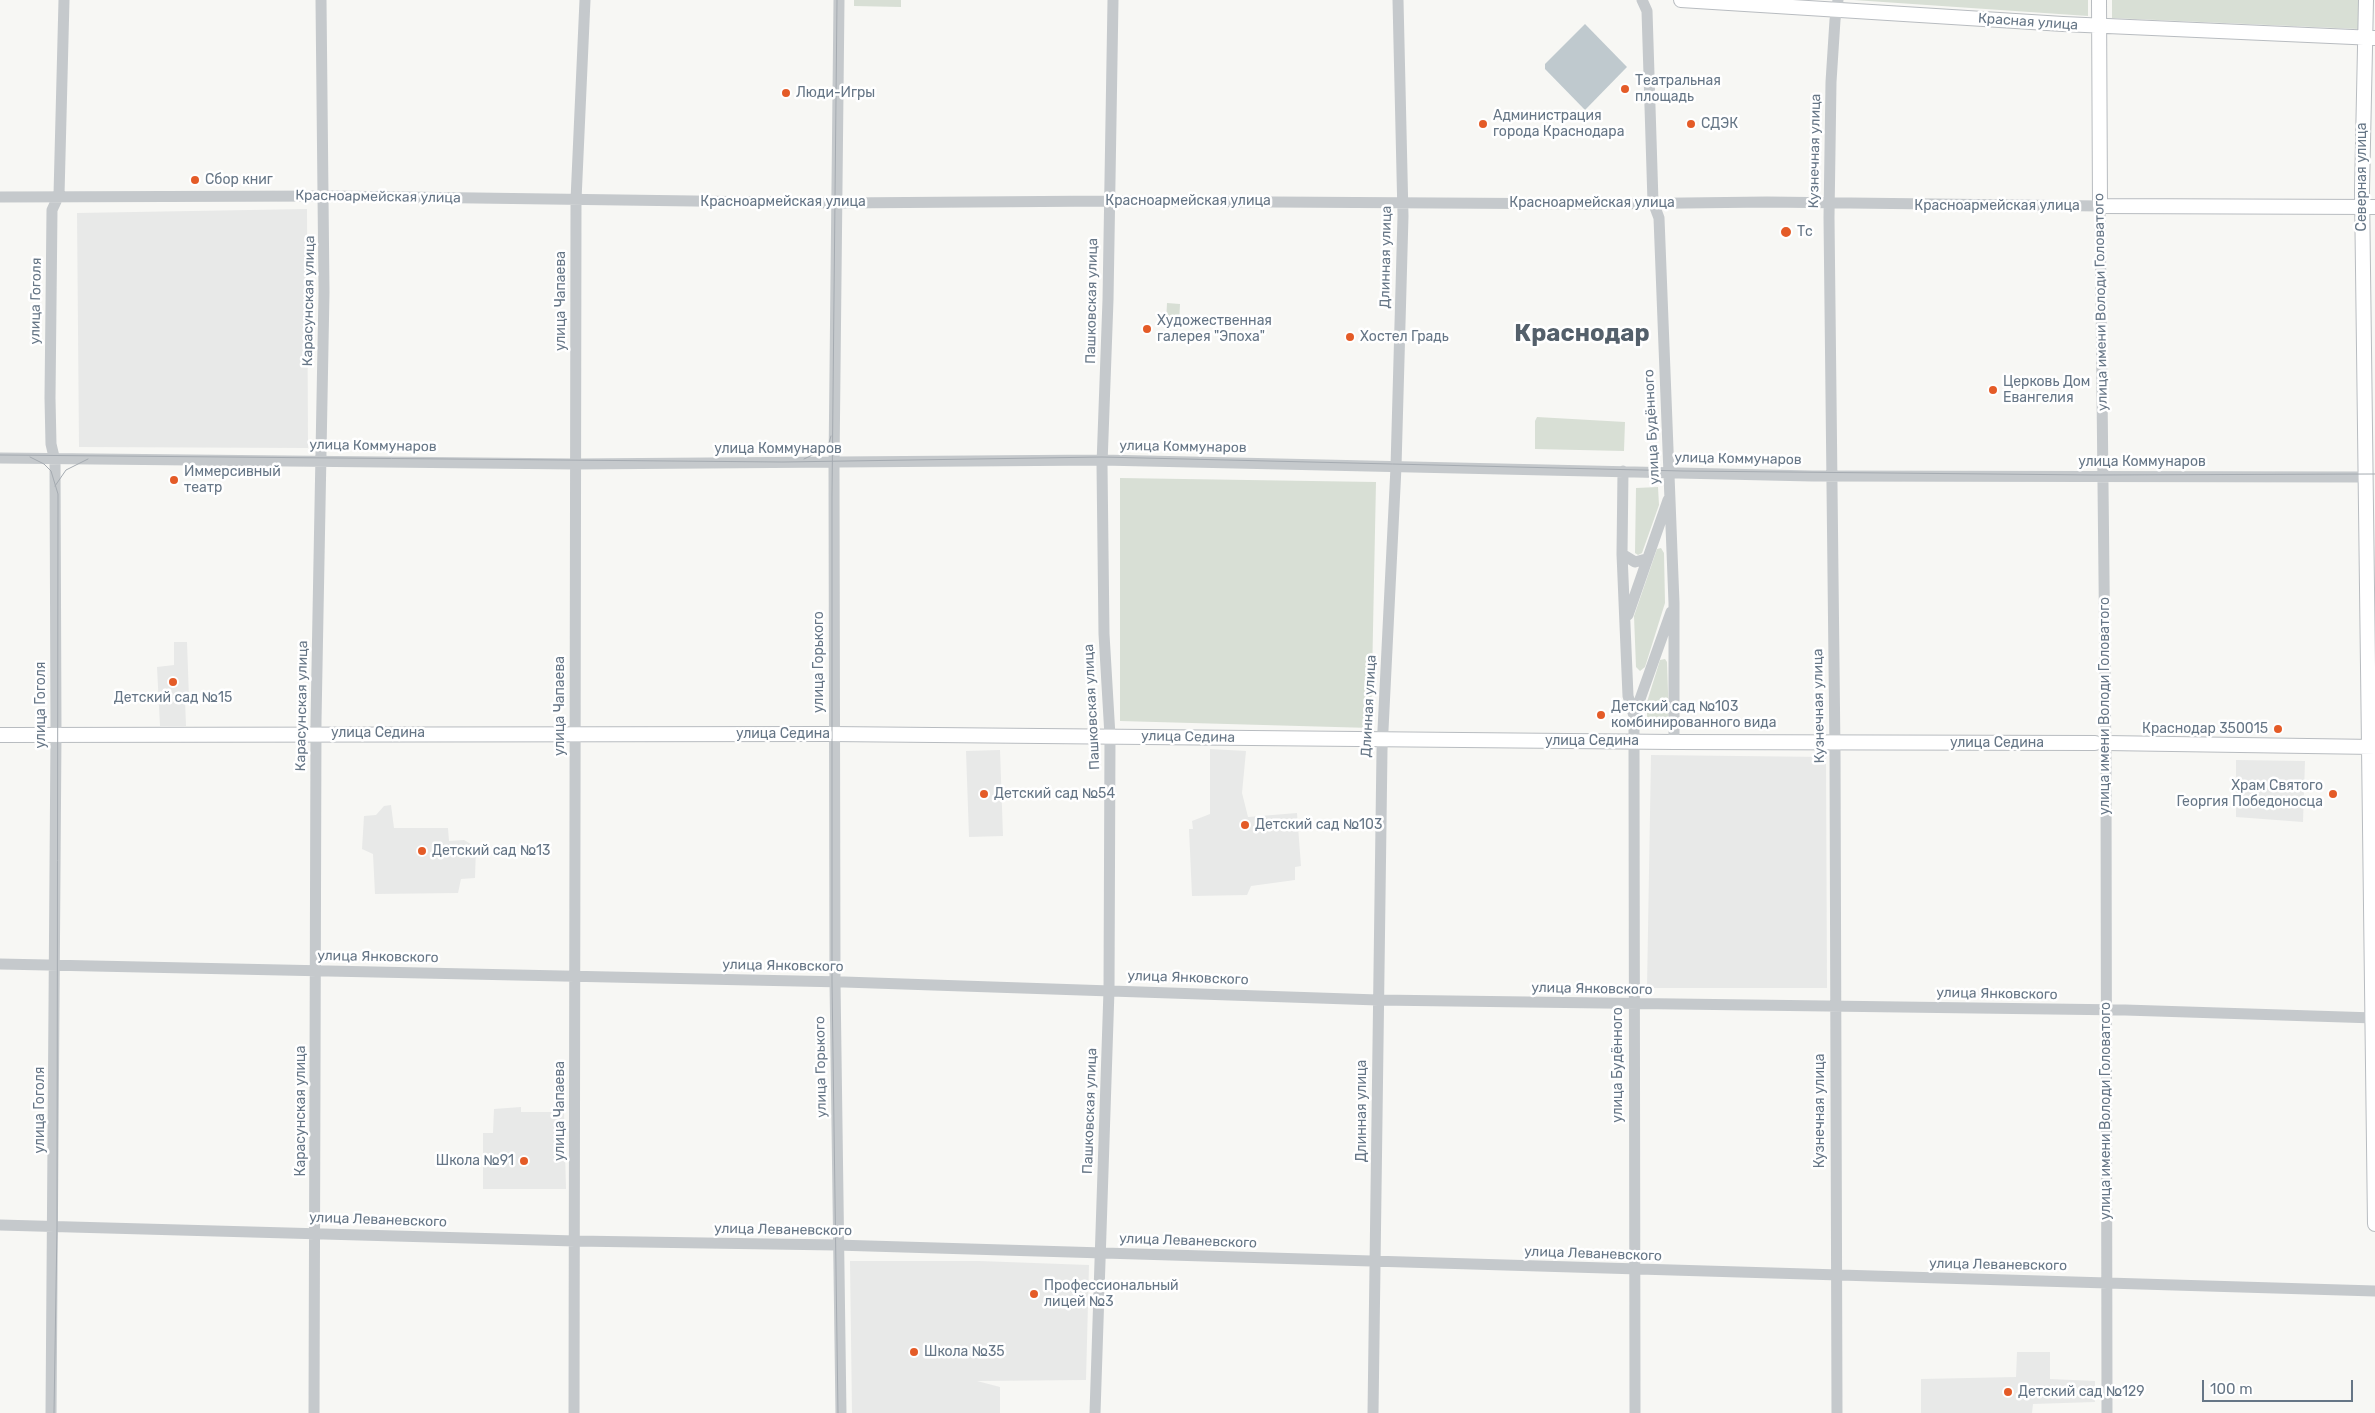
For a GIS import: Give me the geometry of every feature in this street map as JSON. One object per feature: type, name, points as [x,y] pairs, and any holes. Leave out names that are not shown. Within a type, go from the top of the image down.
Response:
[{"type":"main road","name":"Красная улица","points":[[1681,0],[1838,4],[2099,26],[2370,38]]},
{"type":"main road","name":"улица имени Володи Головатого","points":[[2099,0],[2100,206]]},
{"type":"main road","name":"Северная улица","points":[[2366,0],[2370,38],[2365,477],[2373,749],[2375,1224]]},
{"type":"main road","name":"Красноармейская улица","points":[[2100,206],[2369,207]]},
{"type":"main road","name":"улица Седина","points":[[0,735],[316,733],[834,734],[1634,742],[2100,743],[2373,749]]},
{"type":"street","name":"улица Гоголя","points":[[52,1413],[56,734],[55,459],[50,435],[52,210],[59,195],[64,0]]},
{"type":"street","name":"Карасунская улица","points":[[314,1413],[317,970],[316,733],[324,196],[321,0]]},
{"type":"street","name":"улица Чапаева","points":[[574,1413],[576,200],[585,0]]},
{"type":"street","name":"улица Горького","points":[[839,0],[834,464],[834,734],[840,1413]]},
{"type":"street","name":"Пашковская улица","points":[[1096,1413],[1109,990],[1110,736],[1104,634],[1102,460],[1113,0]]},
{"type":"street","name":"Длинная улица","points":[[1373,1413],[1382,740],[1396,467],[1402,202],[1398,0]]},
{"type":"street","name":"улица Будённого","points":[[1642,0],[1647,11],[1653,202],[1659,218],[1674,603],[1674,742]]},
{"type":"street","name":"Кузнечная улица","points":[[1837,1413],[1835,743],[1829,203],[1831,82],[1838,4]]},
{"type":"street","name":"Красноармейская улица","points":[[0,196],[324,196],[837,202],[1109,200],[2100,206]]},
{"type":"street","name":"улица имени Володи Головатого","points":[[2100,206],[2103,478],[2100,743],[2108,1283],[2107,1413]]},
{"type":"street","name":"улица Коммунаров","points":[[0,458],[575,464],[834,464],[1102,460],[1832,476],[2365,477]]},
{"type":"street","name":"улица Будённого","points":[[1622,472],[1622,554],[1628,696],[1634,716],[1634,1413]]},
{"type":"street","name":"улица Будённого","points":[[1625,622],[1670,494]]},
{"type":"street","points":[[1622,554],[1635,562],[1646,559]]},
{"type":"street","name":"улица Будённого","points":[[1634,716],[1674,603]]},
{"type":"street","name":"улица Янковского","points":[[0,964],[574,975],[1109,990],[1378,1000],[2105,1010],[2373,1018]]},
{"type":"street","name":"улица Леваневского","points":[[0,1226],[316,1232],[575,1242],[839,1245],[1836,1277],[2375,1291]]},
{"type":"shaded area","points":[[854,0],[901,0],[901,7],[854,6]]},
{"type":"shaded area","points":[[1854,0],[2088,0],[2088,16]]},
{"type":"shaded area","points":[[2112,0],[2358,0],[2358,29],[2112,18]]},
{"type":"shaded area","points":[[1585,24],[1627,67],[1585,110],[1545,69],[1545,64]]},
{"type":"shaded area","points":[[307,209],[308,448],[79,447],[77,213]]},
{"type":"shaded area","points":[[1167,303],[1180,304],[1179,324],[1166,323]]},
{"type":"shaded area","points":[[1537,417],[1625,422],[1624,451],[1535,449],[1535,421]]},
{"type":"shaded area","points":[[1120,478],[1376,482],[1371,728],[1120,721]]},
{"type":"shaded area","points":[[1658,487],[1659,505],[1642,553],[1638,555],[1635,553],[1636,488]]},
{"type":"shaded area","points":[[1661,548],[1664,553],[1665,603],[1645,667],[1640,671],[1636,667],[1634,616],[1657,549]]},
{"type":"shaded area","name":"Детский сад №15","points":[[174,642],[187,642],[189,698],[185,699],[186,726],[160,726],[157,667],[174,665]]},
{"type":"shaded area","points":[[1665,659],[1667,662],[1669,723],[1647,724],[1647,702],[1660,660]]},
{"type":"shaded area","name":"Детский сад №103","points":[[1210,749],[1246,751],[1242,793],[1248,817],[1297,813],[1301,866],[1295,867],[1295,880],[1251,886],[1247,895],[1192,896],[1189,829],[1193,829],[1192,821],[1210,814]]},
{"type":"shaded area","name":"Детский сад №54","points":[[1000,750],[1003,836],[969,837],[966,751]]},
{"type":"shaded area","points":[[1651,755],[1826,757],[1827,988],[1647,988]]},
{"type":"shaded area","points":[[2236,760],[2305,761],[2303,822],[2236,817]]},
{"type":"shaded area","name":"Детский сад №13","points":[[391,805],[394,828],[448,828],[449,841],[464,840],[476,847],[475,878],[461,879],[458,893],[375,894],[373,854],[362,849],[364,816],[376,815],[384,806]]},
{"type":"shaded area","name":"Школа №91","points":[[521,1107],[521,1112],[564,1112],[566,1189],[483,1189],[483,1133],[493,1133],[494,1109]]},
{"type":"shaded area","name":"Школа №35","points":[[850,1261],[979,1261],[1089,1265],[1086,1380],[977,1381],[1000,1387],[1000,1413],[852,1413]]},
{"type":"shaded area","name":"Детский сад №129","points":[[2017,1352],[2050,1352],[2050,1379],[2095,1381],[2095,1402],[2033,1404],[2032,1413],[1921,1413],[1921,1379],[2016,1377]]},
{"type":"tram line","points":[[837,0],[832,496],[832,982],[838,1413]]},
{"type":"tram line","points":[[804,459],[821,451],[829,443],[831,436]]},
{"type":"tram line","points":[[0,455],[783,462],[1102,457],[1683,471],[2093,475],[2375,474]]},
{"type":"tram line","points":[[30,457],[44,464],[51,471],[58,494],[57,1227],[54,1413]]},
{"type":"tram line","points":[[55,486],[66,470],[88,459]]},
{"type":"place","name":"Театральная площадь","points":[[1625,89]]},
{"type":"place","name":"Люди-Игры","points":[[786,93]]},
{"type":"place","name":"Администрация города Краснодара","points":[[1483,124]]},
{"type":"place","name":"СДЭК","points":[[1691,124]]},
{"type":"place","name":"Сбор книг","points":[[195,180]]},
{"type":"place","name":"Тс","points":[[1786,232]]},
{"type":"place","name":"Художественная галерея \"Эпоха\"","points":[[1147,329]]},
{"type":"place","name":"Хостел Градь","points":[[1350,337]]},
{"type":"place","name":"Церковь Дом Евангелия","points":[[1993,390]]},
{"type":"place","name":"Иммерсивный театр","points":[[174,480]]},
{"type":"place","name":"Детский сад №15","points":[[173,682]]},
{"type":"place","name":"Детский сад №103 комбинированного вида","points":[[1601,715]]},
{"type":"place","name":"Краснодар 350015","points":[[2278,729]]},
{"type":"place","name":"Детский сад №54","points":[[984,794]]},
{"type":"place","name":"Храм Святого Георгия Победоносца","points":[[2333,794]]},
{"type":"place","name":"Детский сад №103","points":[[1245,825]]},
{"type":"place","name":"Детский сад №13","points":[[422,851]]},
{"type":"place","name":"Школа №91","points":[[524,1161]]},
{"type":"place","name":"Профессиональный лицей №3","points":[[1034,1294]]},
{"type":"place","name":"Школа №35","points":[[914,1352]]},
{"type":"place","name":"Детский сад №129","points":[[2008,1392]]},
{"type":"district","name":"Краснодар","points":[[1582,334]]}]
